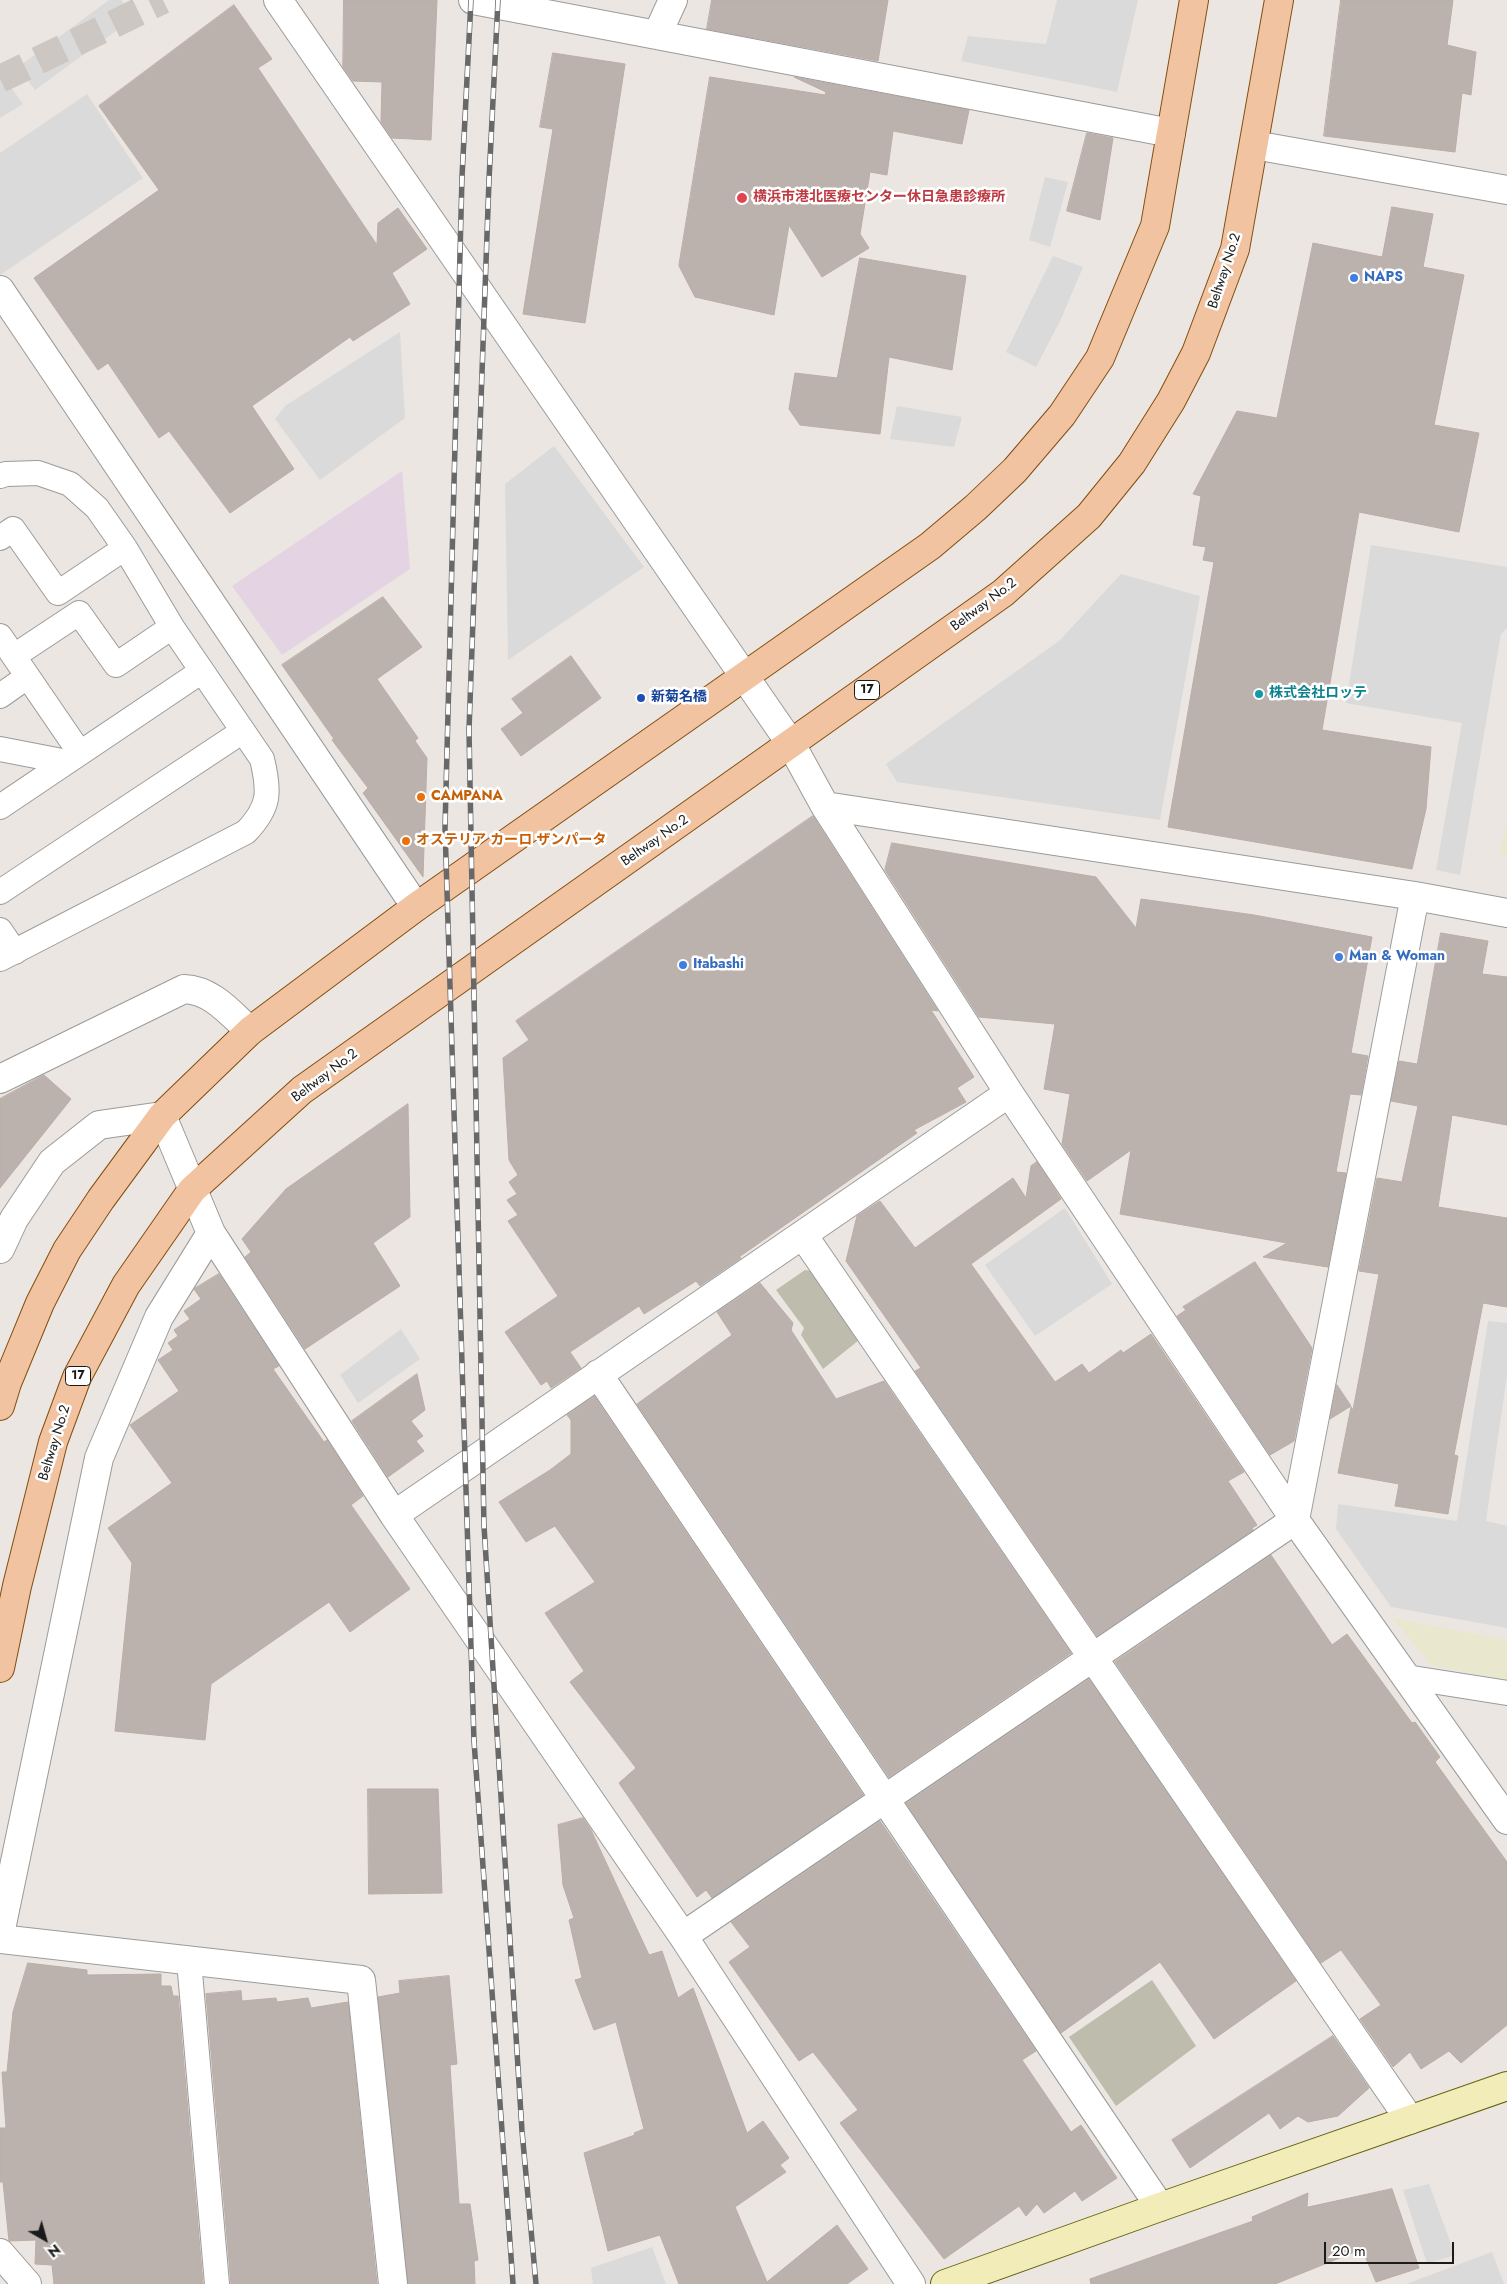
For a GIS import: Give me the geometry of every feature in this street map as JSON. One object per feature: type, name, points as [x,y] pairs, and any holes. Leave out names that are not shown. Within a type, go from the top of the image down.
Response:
[{"type":"main road","points":[[0,1406],[23,1343],[67,1250],[101,1199],[162,1116],[250,1031],[416,907],[930,546],[976,508],[1015,470],[1062,415],[1100,358],[1155,226],[1194,0]]},
{"type":"main road","name":"Beltway No.2","points":[[0,1668],[17,1586],[53,1442],[77,1378],[126,1285],[192,1190],[302,1090],[1003,593],[1089,516],[1132,463],[1171,401],[1196,352],[1235,249],[1279,0]]},
{"type":"street","points":[[278,0],[791,744],[826,806],[1009,1093],[1295,1520],[1507,1820]]},
{"type":"street","points":[[473,0],[531,6],[656,35],[1171,133]]},
{"type":"street","points":[[656,35],[673,0]]},
{"type":"street","points":[[1254,145],[1507,190]]},
{"type":"street","points":[[0,290],[416,907]]},
{"type":"street","points":[[826,806],[1414,896],[1507,913]]},
{"type":"street","points":[[683,1936],[1295,1520],[1414,896]]},
{"type":"street","points":[[0,1079],[184,989],[197,990],[214,998],[250,1031]]},
{"type":"street","points":[[394,1515],[1009,1093]]},
{"type":"street","points":[[0,1249],[14,1220],[52,1162],[99,1125],[162,1116],[211,1234],[394,1515],[683,1936],[911,2284]]},
{"type":"street","points":[[0,1934],[100,1458],[158,1318],[211,1234]]},
{"type":"street","points":[[803,1235],[1410,2120]]},
{"type":"street","points":[[598,1374],[1160,2207]]},
{"type":"street","points":[[0,1939],[362,1980],[393,2284]]},
{"type":"street","points":[[945,2284],[1507,2086]]},
{"type":"street","points":[[0,2253],[27,2284]]},
{"type":"lane","points":[[0,476],[6,474],[38,473],[70,484],[97,508],[125,548],[172,627],[262,759],[267,780],[267,799],[259,818],[246,832],[7,956],[0,930]]},
{"type":"lane","points":[[0,538],[13,529],[58,593],[125,548]]},
{"type":"lane","points":[[14,656],[79,613],[116,664],[172,627]]},
{"type":"lane","points":[[0,636],[28,677],[73,757]]},
{"type":"lane","points":[[0,807],[202,671]]},
{"type":"lane","points":[[0,696],[28,677]]},
{"type":"lane","points":[[0,892],[242,731]]},
{"type":"lane","points":[[0,749],[73,757]]},
{"type":"lane","points":[[1406,1677],[1507,1693]]},
{"type":"lane","points":[[189,1961],[217,2284]]},
{"type":"shaded area","points":[[109,0],[121,0],[135,17],[35,90],[18,67]]},
{"type":"shaded area","points":[[1057,0],[1138,0],[1117,92],[961,61],[968,36],[1046,44]]},
{"type":"shaded area","points":[[0,72],[23,104],[0,118]]},
{"type":"shaded area","points":[[87,94],[143,178],[0,275],[0,153]]},
{"type":"shaded area","points":[[1045,177],[1068,182],[1050,247],[1029,240]]},
{"type":"shaded area","points":[[1053,256],[1083,267],[1061,319],[1036,367],[1006,352]]},
{"type":"shaded area","points":[[400,332],[405,418],[320,480],[275,419],[285,406]]},
{"type":"shaded area","points":[[897,406],[962,417],[954,447],[890,439]]},
{"type":"shaded area","points":[[554,446],[644,567],[508,660],[505,484]]},
{"type":"shaded area","points":[[402,471],[410,569],[282,655],[232,586]]},
{"type":"shaded area","points":[[1371,545],[1507,567],[1507,628],[1501,634],[1460,875],[1436,870],[1462,723],[1346,703]]},
{"type":"shaded area","points":[[1121,574],[1200,596],[1160,820],[897,782],[886,764],[1059,641]]},
{"type":"shaded area","points":[[1507,822],[1507,857],[1500,856]]},
{"type":"shaded area","points":[[1065,1208],[1112,1284],[1035,1336],[985,1265]]},
{"type":"shaded area","points":[[805,1270],[819,1272],[864,1336],[823,1369],[801,1335],[804,1328],[776,1290]]},
{"type":"shaded area","points":[[1488,1321],[1507,1323],[1507,1375],[1486,1521],[1507,1526],[1507,1628],[1391,1607],[1336,1529],[1338,1504],[1457,1521]]},
{"type":"shaded area","points":[[401,1329],[420,1359],[358,1403],[340,1375]]},
{"type":"shaded area","points":[[1392,1618],[1507,1640],[1507,1680],[1432,1665]]},
{"type":"shaded area","points":[[1152,1980],[1196,2046],[1116,2106],[1069,2037]]},
{"type":"shaded area","points":[[1429,2184],[1455,2255],[1427,2264],[1403,2190]]},
{"type":"shaded area","points":[[652,2247],[666,2284],[593,2284],[591,2268]]},
{"type":"shaded area","points":[[1492,2252],[1504,2284],[1406,2284]]},
{"type":"building","points":[[344,0],[437,0],[431,140],[392,138],[381,122],[382,82],[353,81],[343,67]]},
{"type":"building","points":[[712,0],[888,0],[878,61],[707,29]]},
{"type":"building","points":[[1341,0],[1453,0],[1447,45],[1476,52],[1471,95],[1462,93],[1455,152],[1324,136]]},
{"type":"building","points":[[234,5],[272,59],[258,68],[377,245],[378,223],[398,208],[427,249],[392,273],[410,304],[353,341],[350,337],[252,406],[294,469],[230,513],[169,431],[159,438],[108,363],[98,370],[34,278],[159,190],[99,106]]},
{"type":"building","points":[[553,53],[625,64],[585,323],[523,314],[553,129],[540,127]]},
{"type":"building","points":[[710,77],[825,95],[826,92],[794,77],[969,110],[962,144],[893,131],[887,175],[870,172],[860,234],[869,248],[822,277],[789,225],[774,315],[695,297],[679,266]]},
{"type":"building","points":[[1087,133],[1113,138],[1100,220],[1067,211]]},
{"type":"building","points":[[1392,207],[1433,214],[1423,267],[1464,275],[1434,425],[1479,433],[1459,532],[1359,512],[1322,730],[1431,747],[1426,809],[1412,869],[1168,827],[1214,562],[1203,560],[1206,547],[1193,545],[1201,496],[1193,494],[1237,411],[1277,418],[1313,243],[1382,257]]},
{"type":"building","points":[[860,258],[966,276],[952,370],[889,357],[880,434],[800,425],[789,409],[795,373],[837,378]]},
{"type":"building","points":[[383,597],[422,647],[377,679],[418,738],[415,741],[427,758],[423,877],[363,793],[368,788],[332,740],[334,739],[282,665]]},
{"type":"building","points":[[571,656],[601,698],[521,756],[501,729],[523,713],[512,699]]},
{"type":"building","points":[[813,816],[938,1011],[931,1010],[974,1077],[957,1088],[966,1102],[914,1130],[917,1133],[700,1286],[696,1281],[644,1314],[639,1306],[570,1352],[581,1368],[551,1388],[547,1381],[541,1385],[505,1332],[558,1296],[508,1221],[518,1215],[507,1200],[517,1194],[509,1182],[518,1175],[509,1160],[503,1058],[529,1040],[516,1021]]},
{"type":"building","points":[[892,843],[1096,877],[1136,928],[1141,899],[1254,915],[1372,937],[1351,1053],[1368,1056],[1361,1095],[1350,1094],[1336,1172],[1346,1173],[1328,1267],[1263,1257],[1287,1243],[1120,1214],[1131,1150],[1087,1181],[1062,1144],[1070,1094],[1044,1089],[1055,1024],[979,1017],[885,870]]},
{"type":"building","points":[[1441,933],[1488,941],[1482,974],[1507,977],[1507,1125],[1452,1115],[1438,1207],[1507,1218],[1507,1307],[1483,1303],[1454,1455],[1458,1456],[1448,1514],[1395,1506],[1399,1484],[1338,1473],[1351,1407],[1353,1410],[1379,1274],[1359,1271],[1377,1178],[1402,1182],[1418,1106],[1391,1101],[1399,1061],[1417,1064]]},
{"type":"building","points":[[44,1075],[71,1099],[0,1188],[0,1099]]},
{"type":"building","points":[[408,1104],[410,1217],[373,1243],[400,1286],[305,1349],[245,1257],[251,1252],[242,1239],[286,1189]]},
{"type":"building","points":[[1037,1162],[1061,1199],[971,1264],[1055,1382],[1082,1364],[1089,1373],[1121,1350],[1123,1353],[1151,1334],[1244,1472],[1228,1481],[1257,1525],[1252,1528],[1253,1530],[1097,1636],[915,1371],[921,1368],[846,1261],[857,1216],[880,1201],[915,1248],[1013,1178],[1026,1198],[1031,1166]]},
{"type":"building","points":[[1255,1262],[1312,1348],[1294,1441],[1270,1455],[1177,1316],[1186,1310],[1183,1307]]},
{"type":"building","points":[[219,1274],[279,1366],[273,1369],[324,1442],[327,1440],[363,1496],[351,1505],[410,1589],[350,1632],[329,1602],[211,1684],[205,1740],[115,1731],[132,1563],[108,1528],[172,1483],[130,1425],[179,1391],[158,1360],[173,1350],[168,1343],[178,1336],[174,1330],[190,1319],[184,1311],[201,1299],[194,1289]]},
{"type":"building","points":[[760,1283],[793,1323],[791,1330],[836,1399],[884,1381],[1071,1653],[889,1777],[637,1404],[732,1335],[717,1312]]},
{"type":"building","points":[[417,1374],[425,1410],[411,1421],[423,1436],[416,1441],[424,1451],[388,1477],[352,1421]]},
{"type":"building","points":[[1337,1385],[1351,1406],[1330,1419]]},
{"type":"building","points":[[594,1396],[863,1795],[712,1898],[706,1890],[697,1897],[619,1783],[636,1768],[570,1682],[584,1671],[545,1613],[595,1582],[555,1526],[526,1542],[499,1502],[550,1470],[571,1454],[571,1420],[567,1415]]},
{"type":"building","points":[[1271,1555],[1332,1645],[1347,1634],[1412,1723],[1415,1722],[1440,1757],[1435,1762],[1507,1862],[1507,2025],[1461,2063],[1449,2051],[1421,2069],[1410,2052],[1393,2067],[1360,2019],[1381,2005],[1341,1950],[1321,1963],[1115,1662]]},
{"type":"building","points":[[1089,1679],[1296,1981],[1214,2039],[1160,1962],[1061,2033],[906,1803]]},
{"type":"building","points":[[368,1789],[438,1789],[442,1893],[369,1894]]},
{"type":"building","points":[[583,1818],[591,1830],[649,1955],[662,1951],[678,1998],[693,1988],[747,2133],[763,2121],[789,2158],[780,2165],[786,2172],[735,2207],[767,2282],[837,2225],[868,2269],[847,2284],[679,2284],[660,2235],[608,2251],[584,2153],[635,2135],[634,2133],[644,2129],[616,2022],[594,2030],[575,1980],[582,1978],[569,1920],[574,1918],[563,1885],[558,1825]]},
{"type":"building","points":[[880,1821],[1036,2051],[1022,2060],[1071,2132],[1081,2125],[1117,2178],[1082,2201],[1075,2191],[1044,2213],[1037,2204],[1026,2216],[1019,2206],[944,2259],[840,2123],[858,2110],[813,2052],[799,2061],[729,1962],[750,1947],[731,1922]]},
{"type":"building","points":[[28,1963],[87,1970],[87,1975],[161,1974],[161,1986],[171,1986],[173,1996],[178,1996],[203,2284],[54,2284],[52,2265],[35,2264],[36,2240],[9,2241],[3,2182],[0,2182],[0,2128],[6,2128],[2,2072],[7,2072],[13,2012]]},
{"type":"building","points":[[449,1976],[457,2064],[450,2065],[459,2204],[470,2204],[478,2260],[474,2261],[475,2284],[408,2284],[378,1997],[400,1993],[399,1981]]},
{"type":"building","points":[[241,1991],[242,2001],[276,1998],[277,2002],[308,1998],[311,2008],[348,2002],[377,2284],[231,2284],[206,1994]]},
{"type":"building","points":[[1333,2036],[1369,2088],[1338,2116],[1308,2122],[1298,2116],[1280,2129],[1269,2113],[1190,2168],[1172,2140]]},
{"type":"building","points":[[1392,2189],[1419,2268],[1376,2282],[1362,2249],[1275,2284],[1091,2284],[1090,2279],[1253,2221],[1252,2217],[1308,2193],[1307,2207]]},
{"type":"tunnel","points":[[0,79],[163,0]]},
{"type":"railway","points":[[471,0],[462,177],[445,828],[474,1741],[513,2284]]},
{"type":"railway","points":[[498,0],[489,180],[469,730],[484,1526],[522,2131],[536,2284]]},
{"type":"place","name":"横浜市港北医療センター休日急患診療所","points":[[742,198]]},
{"type":"place","name":"NAPS","points":[[1354,278]]},
{"type":"place","name":"株式会社ロッテ","points":[[1259,694]]},
{"type":"place","name":"新菊名橋","points":[[641,698]]},
{"type":"place","name":"CAMPANA","points":[[421,797]]},
{"type":"place","name":"オステリア カーロ ザンパータ","points":[[406,841]]},
{"type":"place","name":"Man & Woman","points":[[1339,957]]},
{"type":"place","name":"Itabashi","points":[[683,965]]}]
